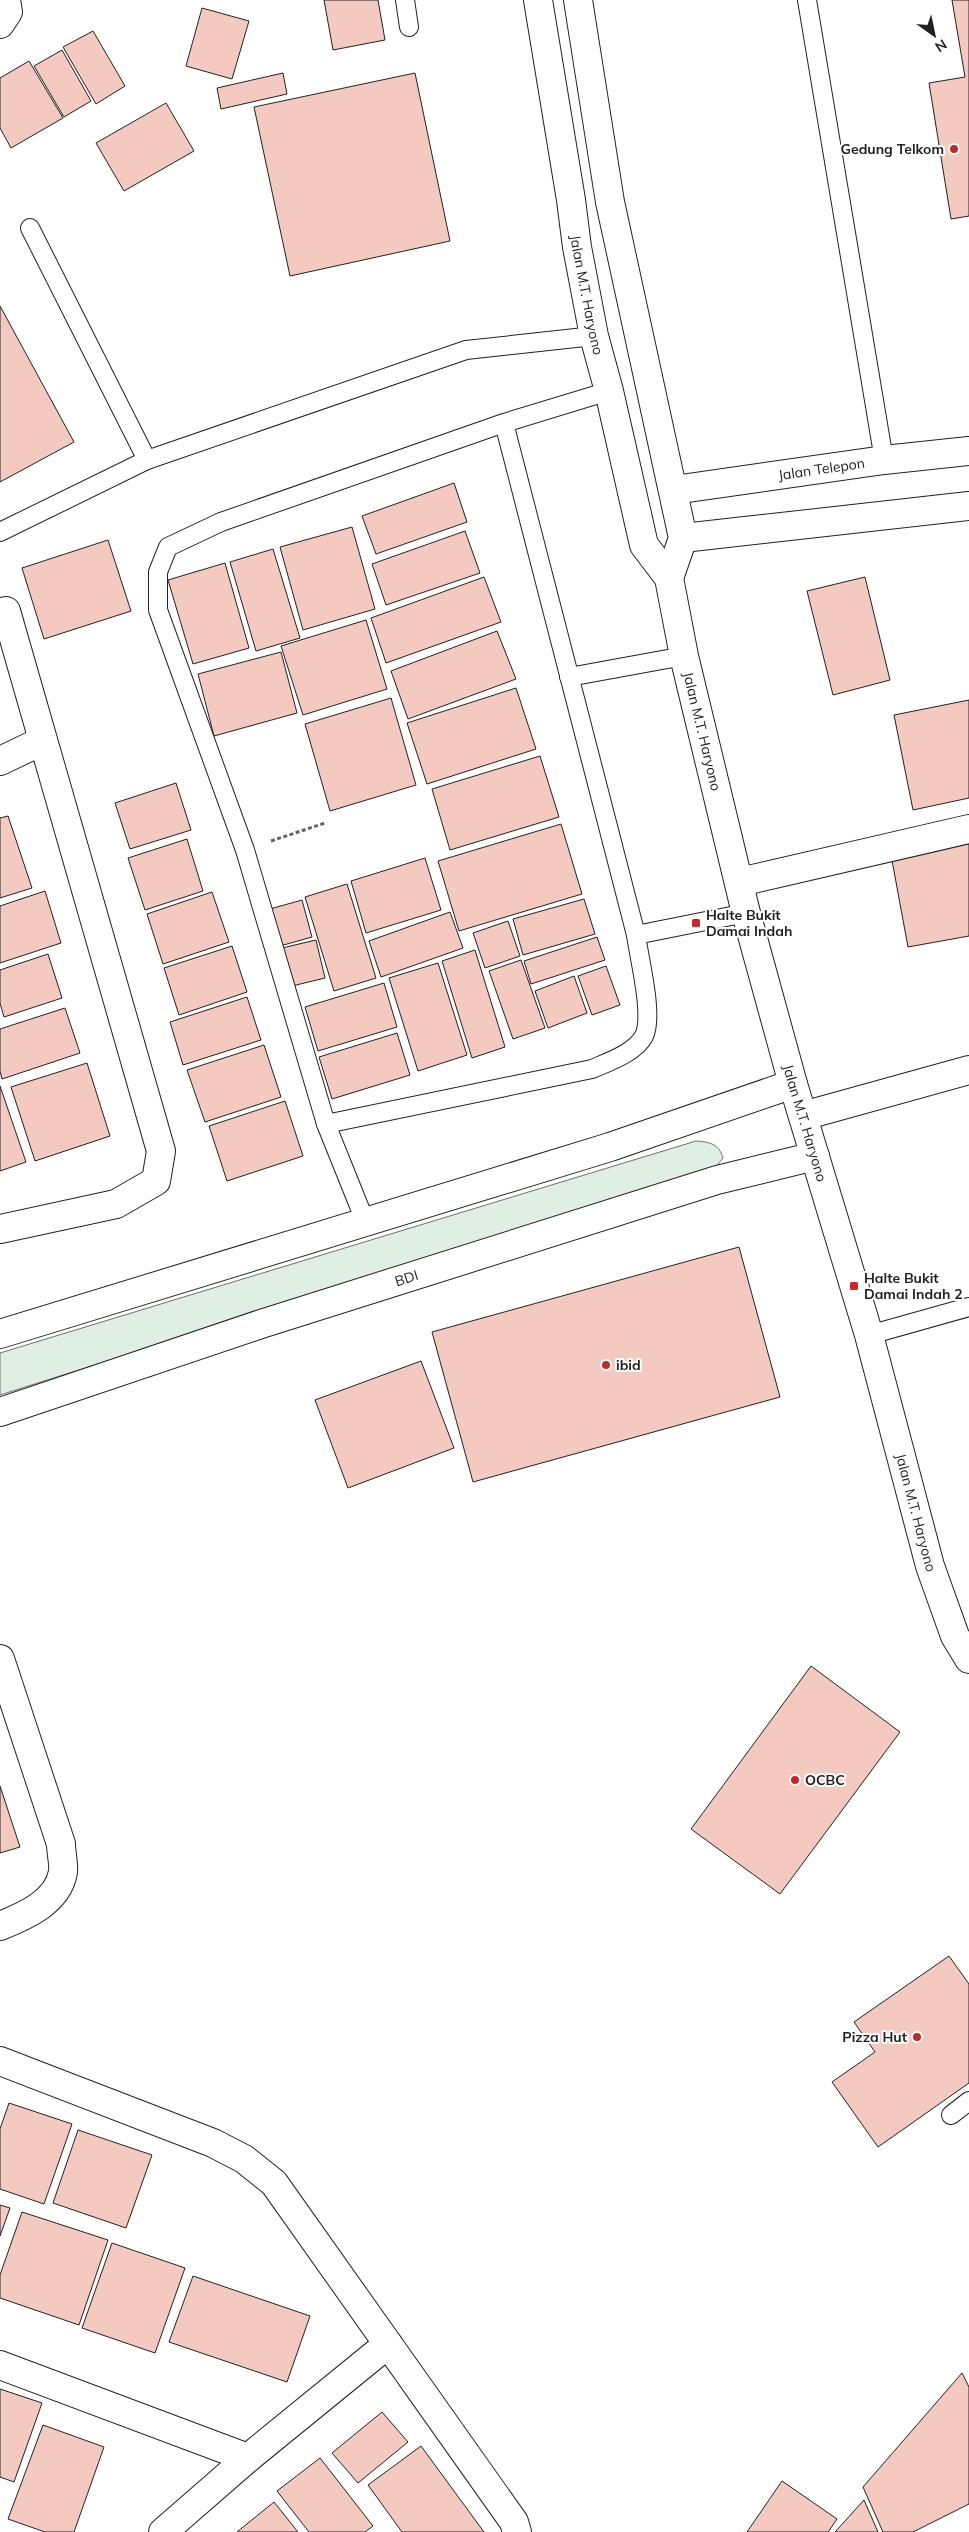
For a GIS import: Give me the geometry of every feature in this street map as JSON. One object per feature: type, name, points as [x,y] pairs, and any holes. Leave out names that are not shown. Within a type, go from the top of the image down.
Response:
[{"type":"street","points":[[0,24],[8,12],[6,0]]},
{"type":"street","name":"Jalan M.T. Haryono","points":[[538,0],[577,247],[594,336],[609,391],[644,545],[669,578],[684,656],[746,913],[793,1084],[869,1335],[930,1566],[962,1633],[969,1659]]},
{"type":"street","points":[[578,0],[610,202],[683,538],[669,578]]},
{"type":"street","name":"Jalan Telepon","points":[[634,498],[674,490],[884,460],[969,452]]},
{"type":"street","points":[[644,545],[683,538],[969,506]]},
{"type":"street","points":[[0,1229],[116,1204],[156,1181],[161,1151],[6,611]]},
{"type":"street","points":[[0,761],[42,741]]},
{"type":"street","points":[[740,882],[969,829]]},
{"type":"street","points":[[804,1116],[969,1070]]},
{"type":"street","points":[[0,1334],[610,1147],[793,1084]]},
{"type":"street","name":"BDI","points":[[0,1412],[261,1324],[717,1180],[815,1156]]},
{"type":"street","points":[[0,1659],[60,1844],[63,1872],[54,1896],[19,1918],[0,1926]]},
{"type":"street","points":[[0,2061],[213,2143],[244,2159],[274,2183],[514,2522],[517,2532]]},
{"type":"street","points":[[163,2532],[248,2458],[388,2344]]},
{"type":"street","points":[[0,2364],[248,2458]]},
{"type":"lane","points":[[405,0],[409,27]]},
{"type":"lane","points":[[806,0],[884,460]]},
{"type":"lane","points":[[30,228],[147,460]]},
{"type":"lane","points":[[0,532],[147,460],[466,350],[594,336]]},
{"type":"lane","points":[[365,1221],[326,1124],[245,850],[158,610],[158,572],[168,547],[221,522],[504,423],[609,391]]},
{"type":"lane","points":[[326,1124],[592,1069],[624,1055],[644,1036],[648,1007],[636,936],[504,423]]},
{"type":"lane","points":[[569,677],[684,656]]},
{"type":"lane","points":[[636,936],[746,913]]},
{"type":"lane","points":[[869,1335],[969,1307]]},
{"type":"lane","points":[[951,2115],[969,2101]]},
{"type":"path","points":[[245,850],[325,823]]},
{"type":"green space","points":[[696,1141],[710,1143],[719,1150],[723,1158],[715,1168],[0,1395],[0,1353]]},
{"type":"building","points":[[324,0],[378,0],[385,40],[333,50]]},
{"type":"building","name":"Gedung Telkom","points":[[952,0],[969,0],[969,216],[951,219],[929,83],[965,77]]},
{"type":"building","points":[[202,8],[249,21],[232,79],[186,66]]},
{"type":"building","points":[[93,31],[125,86],[96,104],[63,47]]},
{"type":"building","points":[[62,50],[91,101],[64,117],[34,66]]},
{"type":"building","points":[[29,61],[63,118],[11,148],[0,128],[0,78]]},
{"type":"building","points":[[283,73],[287,94],[221,109],[217,88]]},
{"type":"building","points":[[415,73],[450,241],[290,276],[254,107]]},
{"type":"building","points":[[166,103],[194,151],[124,191],[96,143]]},
{"type":"building","points":[[0,306],[74,442],[0,482]]},
{"type":"building","points":[[454,483],[467,522],[376,554],[362,516]]},
{"type":"building","points":[[352,527],[375,609],[303,630],[280,547]]},
{"type":"building","points":[[465,531],[480,573],[386,605],[372,564]]},
{"type":"building","points":[[108,540],[131,611],[44,639],[22,568]]},
{"type":"building","points":[[273,549],[300,638],[256,651],[230,562]]},
{"type":"building","points":[[225,563],[249,648],[193,664],[168,580]]},
{"type":"building","points":[[484,577],[501,622],[386,663],[371,618]]},
{"type":"building","points":[[865,577],[890,680],[833,695],[807,591]]},
{"type":"building","points":[[366,620],[387,689],[303,715],[281,646]]},
{"type":"building","points":[[497,631],[516,679],[408,719],[391,671]]},
{"type":"building","points":[[281,652],[297,713],[214,736],[198,674]]},
{"type":"building","points":[[516,688],[536,749],[427,784],[407,723]]},
{"type":"building","points":[[391,698],[416,785],[330,811],[305,724]]},
{"type":"building","points":[[969,700],[969,798],[913,810],[894,715]]},
{"type":"building","points":[[540,756],[559,817],[450,850],[432,789]]},
{"type":"building","points":[[176,783],[191,830],[130,849],[115,803]]},
{"type":"building","points":[[8,816],[32,888],[0,898],[0,818]]},
{"type":"building","points":[[561,824],[582,894],[459,931],[438,861]]},
{"type":"building","points":[[187,839],[203,891],[145,910],[128,858]]},
{"type":"building","points":[[969,840],[969,936],[908,947],[891,855]]},
{"type":"building","points":[[425,858],[441,910],[366,933],[351,881]]},
{"type":"building","points":[[347,884],[376,978],[334,991],[305,897]]},
{"type":"building","points":[[45,891],[61,943],[0,963],[0,906]]},
{"type":"building","points":[[212,892],[229,942],[163,964],[147,914]]},
{"type":"building","points":[[584,899],[595,934],[523,955],[513,919]]},
{"type":"building","points":[[302,900],[312,937],[280,946],[270,909]]},
{"type":"building","points":[[450,912],[463,948],[381,977],[369,941]]},
{"type":"building","points":[[508,921],[520,956],[485,968],[473,933]]},
{"type":"building","points":[[597,937],[605,960],[531,984],[524,961]]},
{"type":"building","points":[[316,940],[325,978],[292,986],[282,948]]},
{"type":"building","points":[[232,946],[247,992],[179,1015],[164,968]]},
{"type":"building","points":[[475,950],[505,1047],[472,1058],[442,961]]},
{"type":"building","points":[[48,954],[62,998],[4,1017],[0,1003],[0,970]]},
{"type":"building","points":[[521,960],[545,1028],[513,1039],[489,971]]},
{"type":"building","points":[[438,963],[467,1055],[418,1071],[389,978]]},
{"type":"building","points":[[606,966],[620,1005],[592,1015],[578,976]]},
{"type":"building","points":[[574,976],[587,1013],[548,1028],[535,991]]},
{"type":"building","points":[[384,983],[397,1027],[318,1051],[305,1007]]},
{"type":"building","points":[[247,997],[261,1040],[183,1065],[170,1022]]},
{"type":"building","points":[[65,1008],[80,1053],[2,1079],[0,1071],[0,1029]]},
{"type":"building","points":[[397,1033],[410,1075],[332,1099],[319,1057]]},
{"type":"building","points":[[264,1045],[281,1097],[205,1122],[187,1070]]},
{"type":"building","points":[[87,1063],[110,1136],[35,1161],[11,1087]]},
{"type":"building","points":[[0,1086],[26,1162],[0,1171]]},
{"type":"building","points":[[285,1101],[303,1156],[227,1181],[209,1126]]},
{"type":"building","name":"ibid","points":[[739,1247],[780,1397],[473,1482],[432,1332]]},
{"type":"building","points":[[421,1361],[454,1448],[348,1488],[315,1400]]},
{"type":"building","name":"OCBC","points":[[811,1666],[900,1732],[780,1894],[691,1829]]},
{"type":"building","points":[[0,1786],[20,1847],[0,1853]]},
{"type":"building","name":"Pizza Hut","points":[[949,1956],[969,1984],[969,2083],[878,2147],[832,2082],[875,2052],[854,2022]]},
{"type":"building","points":[[9,2103],[72,2124],[44,2204],[0,2189],[0,2129]]},
{"type":"building","points":[[78,2130],[152,2155],[126,2228],[53,2203]]},
{"type":"building","points":[[0,2205],[10,2208],[0,2236]]},
{"type":"building","points":[[22,2212],[108,2240],[79,2325],[0,2298],[0,2275]]},
{"type":"building","points":[[112,2243],[185,2268],[155,2353],[82,2328]]},
{"type":"building","points":[[193,2276],[310,2316],[287,2382],[169,2342]]},
{"type":"building","points":[[962,2373],[969,2387],[969,2504],[913,2532],[883,2532],[863,2487]]},
{"type":"building","points":[[0,2389],[42,2403],[14,2482],[0,2477]]},
{"type":"building","points":[[382,2412],[408,2442],[358,2483],[332,2453]]},
{"type":"building","points":[[43,2425],[104,2447],[74,2532],[45,2532],[8,2519]]},
{"type":"building","points":[[421,2446],[484,2532],[402,2532],[368,2485]]},
{"type":"building","points":[[320,2458],[373,2526],[365,2532],[309,2532],[277,2491]]},
{"type":"building","points":[[782,2481],[837,2519],[828,2532],[747,2532]]},
{"type":"building","points":[[864,2500],[878,2532],[835,2532]]},
{"type":"building","points":[[274,2502],[298,2532],[237,2532]]},
{"type":"place","name":"Gedung Telkom","points":[[954,149]]},
{"type":"place","name":"Halte Bukit Damai Indah","points":[[696,923]]},
{"type":"place","name":"Halte Bukit Damai Indah 2","points":[[854,1286]]},
{"type":"place","name":"ibid","points":[[606,1365]]},
{"type":"place","name":"OCBC","points":[[795,1780]]},
{"type":"place","name":"Pizza Hut","points":[[917,2037]]}]
